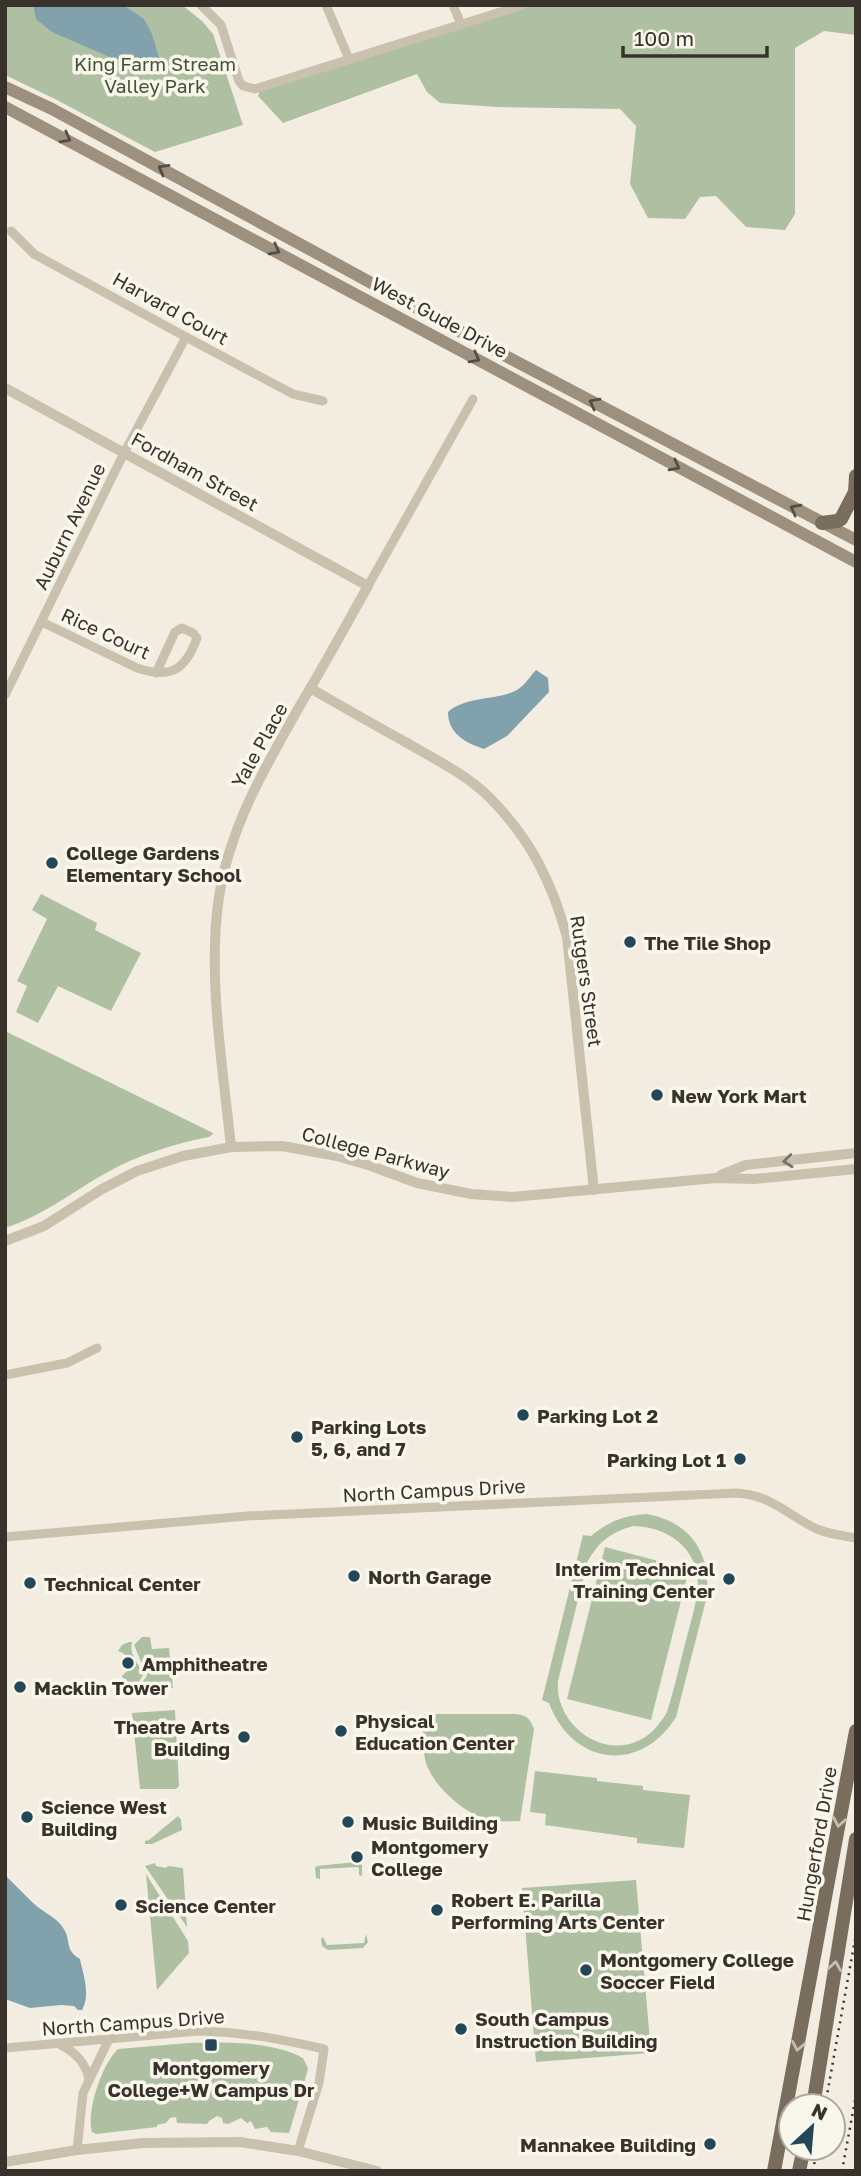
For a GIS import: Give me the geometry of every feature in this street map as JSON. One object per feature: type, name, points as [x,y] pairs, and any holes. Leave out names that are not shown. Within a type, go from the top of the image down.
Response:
[{"type":"main road","name":"West Gude Drive","points":[[5,87],[52,108],[486,346],[856,540]]},
{"type":"main road","name":"West Gude Drive","points":[[5,107],[856,562]]},
{"type":"main road","points":[[821,523],[841,519],[855,492],[856,476]]},
{"type":"main road","name":"Hungerford Drive","points":[[774,2171],[856,1731]]},
{"type":"main road","name":"Hungerford Drive","points":[[815,2092],[856,1839]]},
{"type":"main road","points":[[827,1891],[846,1894]]},
{"type":"street","points":[[201,5],[221,25],[239,81],[249,89],[261,88],[523,5]]},
{"type":"street","points":[[326,5],[349,59]]},
{"type":"street","points":[[453,5],[461,24]]},
{"type":"street","name":"Harvard Court","points":[[11,231],[34,254],[186,337],[293,394],[323,401]]},
{"type":"street","name":"Auburn Avenue","points":[[5,695],[124,453],[186,337]]},
{"type":"street","name":"Fordham Street","points":[[5,388],[368,586]]},
{"type":"street","name":"Yale Place","points":[[231,1147],[215,983],[219,897],[230,848],[244,809],[262,772],[473,399]]},
{"type":"street","name":"Rice Court","points":[[42,622],[137,668],[156,673],[164,674],[185,664],[197,638],[194,633],[182,628],[175,632],[156,673]]},
{"type":"street","name":"Rutgers Street","points":[[310,688],[472,783],[489,797],[524,837],[537,859],[557,901],[567,937],[594,1190]]},
{"type":"street","name":"College Parkway","points":[[5,1241],[44,1226],[102,1189],[137,1171],[183,1156],[231,1147],[282,1146],[337,1156],[417,1183],[471,1194],[512,1197],[716,1178],[754,1179],[856,1169]]},
{"type":"street","name":"College Parkway","points":[[716,1178],[746,1165],[856,1153]]},
{"type":"street","points":[[5,1375],[67,1363],[97,1348]]},
{"type":"street","name":"North Campus Drive","points":[[5,1536],[247,1516],[750,1493],[765,1498],[818,1529],[856,1538]]},
{"type":"street","name":"North Campus Drive","points":[[5,2048],[199,2031],[227,2031],[256,2034],[324,2049],[319,2083],[299,2151]]},
{"type":"street","points":[[77,2150],[83,2093],[109,2039]]},
{"type":"street","points":[[60,2044],[84,2063],[89,2080]]},
{"type":"street","points":[[5,2162],[143,2143],[240,2142],[299,2151],[377,2171]]},
{"type":"green space","name":"King Farm Stream Valley Park","points":[[6,5],[182,5],[213,34],[243,125],[155,152],[5,75]]},
{"type":"green space","points":[[523,5],[856,5],[856,35],[824,31],[795,48],[795,214],[785,230],[746,227],[716,196],[700,197],[685,219],[648,218],[630,184],[636,126],[620,109],[440,103],[427,92],[417,74],[283,123],[258,96],[261,88]]},
{"type":"green space","points":[[41,894],[97,923],[95,930],[141,953],[111,1011],[58,986],[38,1023],[16,1012],[27,986],[17,981],[47,919],[32,910]]},
{"type":"green space","points":[[5,1031],[213,1134],[131,1161],[45,1210],[5,1228]]},
{"type":"green space","points":[[647,1514],[675,1524],[695,1541],[705,1566],[707,1596],[676,1717],[661,1736],[644,1748],[626,1754],[608,1755],[590,1750],[573,1740],[560,1724],[549,1703],[542,1700],[583,1535],[591,1536],[617,1520]],"holes":[[[633,1526],[661,1531],[683,1546],[696,1567],[697,1596],[674,1687],[662,1721],[640,1740],[625,1745],[610,1745],[595,1741],[572,1723],[559,1696],[558,1681],[591,1556],[600,1544],[618,1532]]]},
{"type":"green space","points":[[605,1547],[689,1569],[651,1720],[567,1699]]},
{"type":"green space","points":[[142,1637],[150,1637],[152,1649],[169,1648],[173,1688],[136,1691],[135,1687],[147,1676],[134,1645]]},
{"type":"green space","points":[[132,1642],[133,1656],[143,1675],[138,1683],[131,1685],[125,1683],[122,1676],[129,1669],[129,1660],[118,1651],[122,1645]]},
{"type":"green space","points":[[175,1710],[179,1786],[176,1789],[140,1789],[132,1713]]},
{"type":"green space","points":[[424,1714],[515,1714],[525,1716],[529,1720],[534,1729],[520,1821],[486,1819],[464,1808],[447,1794],[432,1776],[425,1759]]},
{"type":"green space","points":[[535,1771],[597,1778],[597,1781],[643,1786],[643,1790],[690,1795],[684,1848],[637,1843],[637,1838],[545,1825],[546,1814],[530,1812]]},
{"type":"green space","points":[[178,1816],[182,1830],[152,1844],[145,1844],[145,1841]]},
{"type":"green space","points":[[356,1862],[362,1865],[362,1876],[359,1875],[357,1867],[320,1869],[320,1879],[316,1878],[317,1866]]},
{"type":"green space","points":[[155,1863],[156,1866],[166,1868],[183,1868],[187,1927],[145,1866]]},
{"type":"green space","points":[[146,1874],[188,1941],[189,1953],[157,1990]]},
{"type":"green space","name":"Montgomery College Soccer Field","points":[[636,1880],[651,2053],[536,2062],[522,1888]]},
{"type":"green space","points":[[366,1934],[368,1942],[363,1948],[328,1950],[322,1946],[323,1937],[327,1945],[364,1943]]},
{"type":"green space","points":[[189,2043],[263,2046],[278,2048],[303,2058],[308,2068],[289,2133],[271,2132],[267,2127],[255,2129],[251,2121],[247,2123],[241,2118],[228,2124],[223,2123],[222,2118],[217,2116],[207,2124],[177,2123],[176,2117],[157,2127],[96,2134],[92,2132],[93,2100],[106,2065],[118,2049]]},
{"type":"water","points":[[33,5],[123,5],[144,19],[152,34],[162,68],[157,71],[140,62],[112,58],[52,32],[36,19]]},
{"type":"water","points":[[536,670],[548,678],[549,692],[507,736],[484,749],[471,744],[455,732],[448,712],[456,706],[514,692]]},
{"type":"water","points":[[5,1875],[36,1906],[59,1922],[65,1931],[70,1949],[80,1959],[86,1991],[82,2010],[61,2005],[30,2008],[5,1999]]},
{"type":"railway","points":[[828,2092],[856,1934]]},
{"type":"railway","points":[[842,2171],[856,2095]]},
{"type":"railway","points":[[813,2171],[815,2162]]},
{"type":"place","name":"College Gardens Elementary School","points":[[52,863]]},
{"type":"place","name":"The Tile Shop","points":[[630,942]]},
{"type":"place","name":"New York Mart","points":[[657,1095]]},
{"type":"place","name":"Parking Lot 2","points":[[523,1415]]},
{"type":"place","name":"Parking Lots 5, 6, and 7","points":[[297,1437]]},
{"type":"place","name":"Parking Lot 1","points":[[740,1459]]},
{"type":"place","name":"North Garage","points":[[354,1576]]},
{"type":"place","name":"Interim Technical Training Center","points":[[729,1579]]},
{"type":"place","name":"Technical Center","points":[[30,1583]]},
{"type":"place","name":"Amphitheatre","points":[[128,1663]]},
{"type":"place","name":"Macklin Tower","points":[[20,1687]]},
{"type":"place","name":"Physical Education Center","points":[[341,1731]]},
{"type":"place","name":"Theatre Arts Building","points":[[244,1737]]},
{"type":"place","name":"Science West Building","points":[[27,1817]]},
{"type":"place","name":"Music Building","points":[[348,1822]]},
{"type":"place","name":"Montgomery College","points":[[357,1857]]},
{"type":"place","name":"Science Center","points":[[121,1905]]},
{"type":"place","name":"Robert E. Parilla Performing Arts Center","points":[[437,1910]]},
{"type":"place","name":"Montgomery College Soccer Field","points":[[586,1970]]},
{"type":"place","name":"South Campus Instruction Building","points":[[461,2029]]},
{"type":"place","name":"Montgomery College+W Campus Dr","points":[[211,2045]]},
{"type":"place","name":"Mannakee Building","points":[[710,2144]]}]
